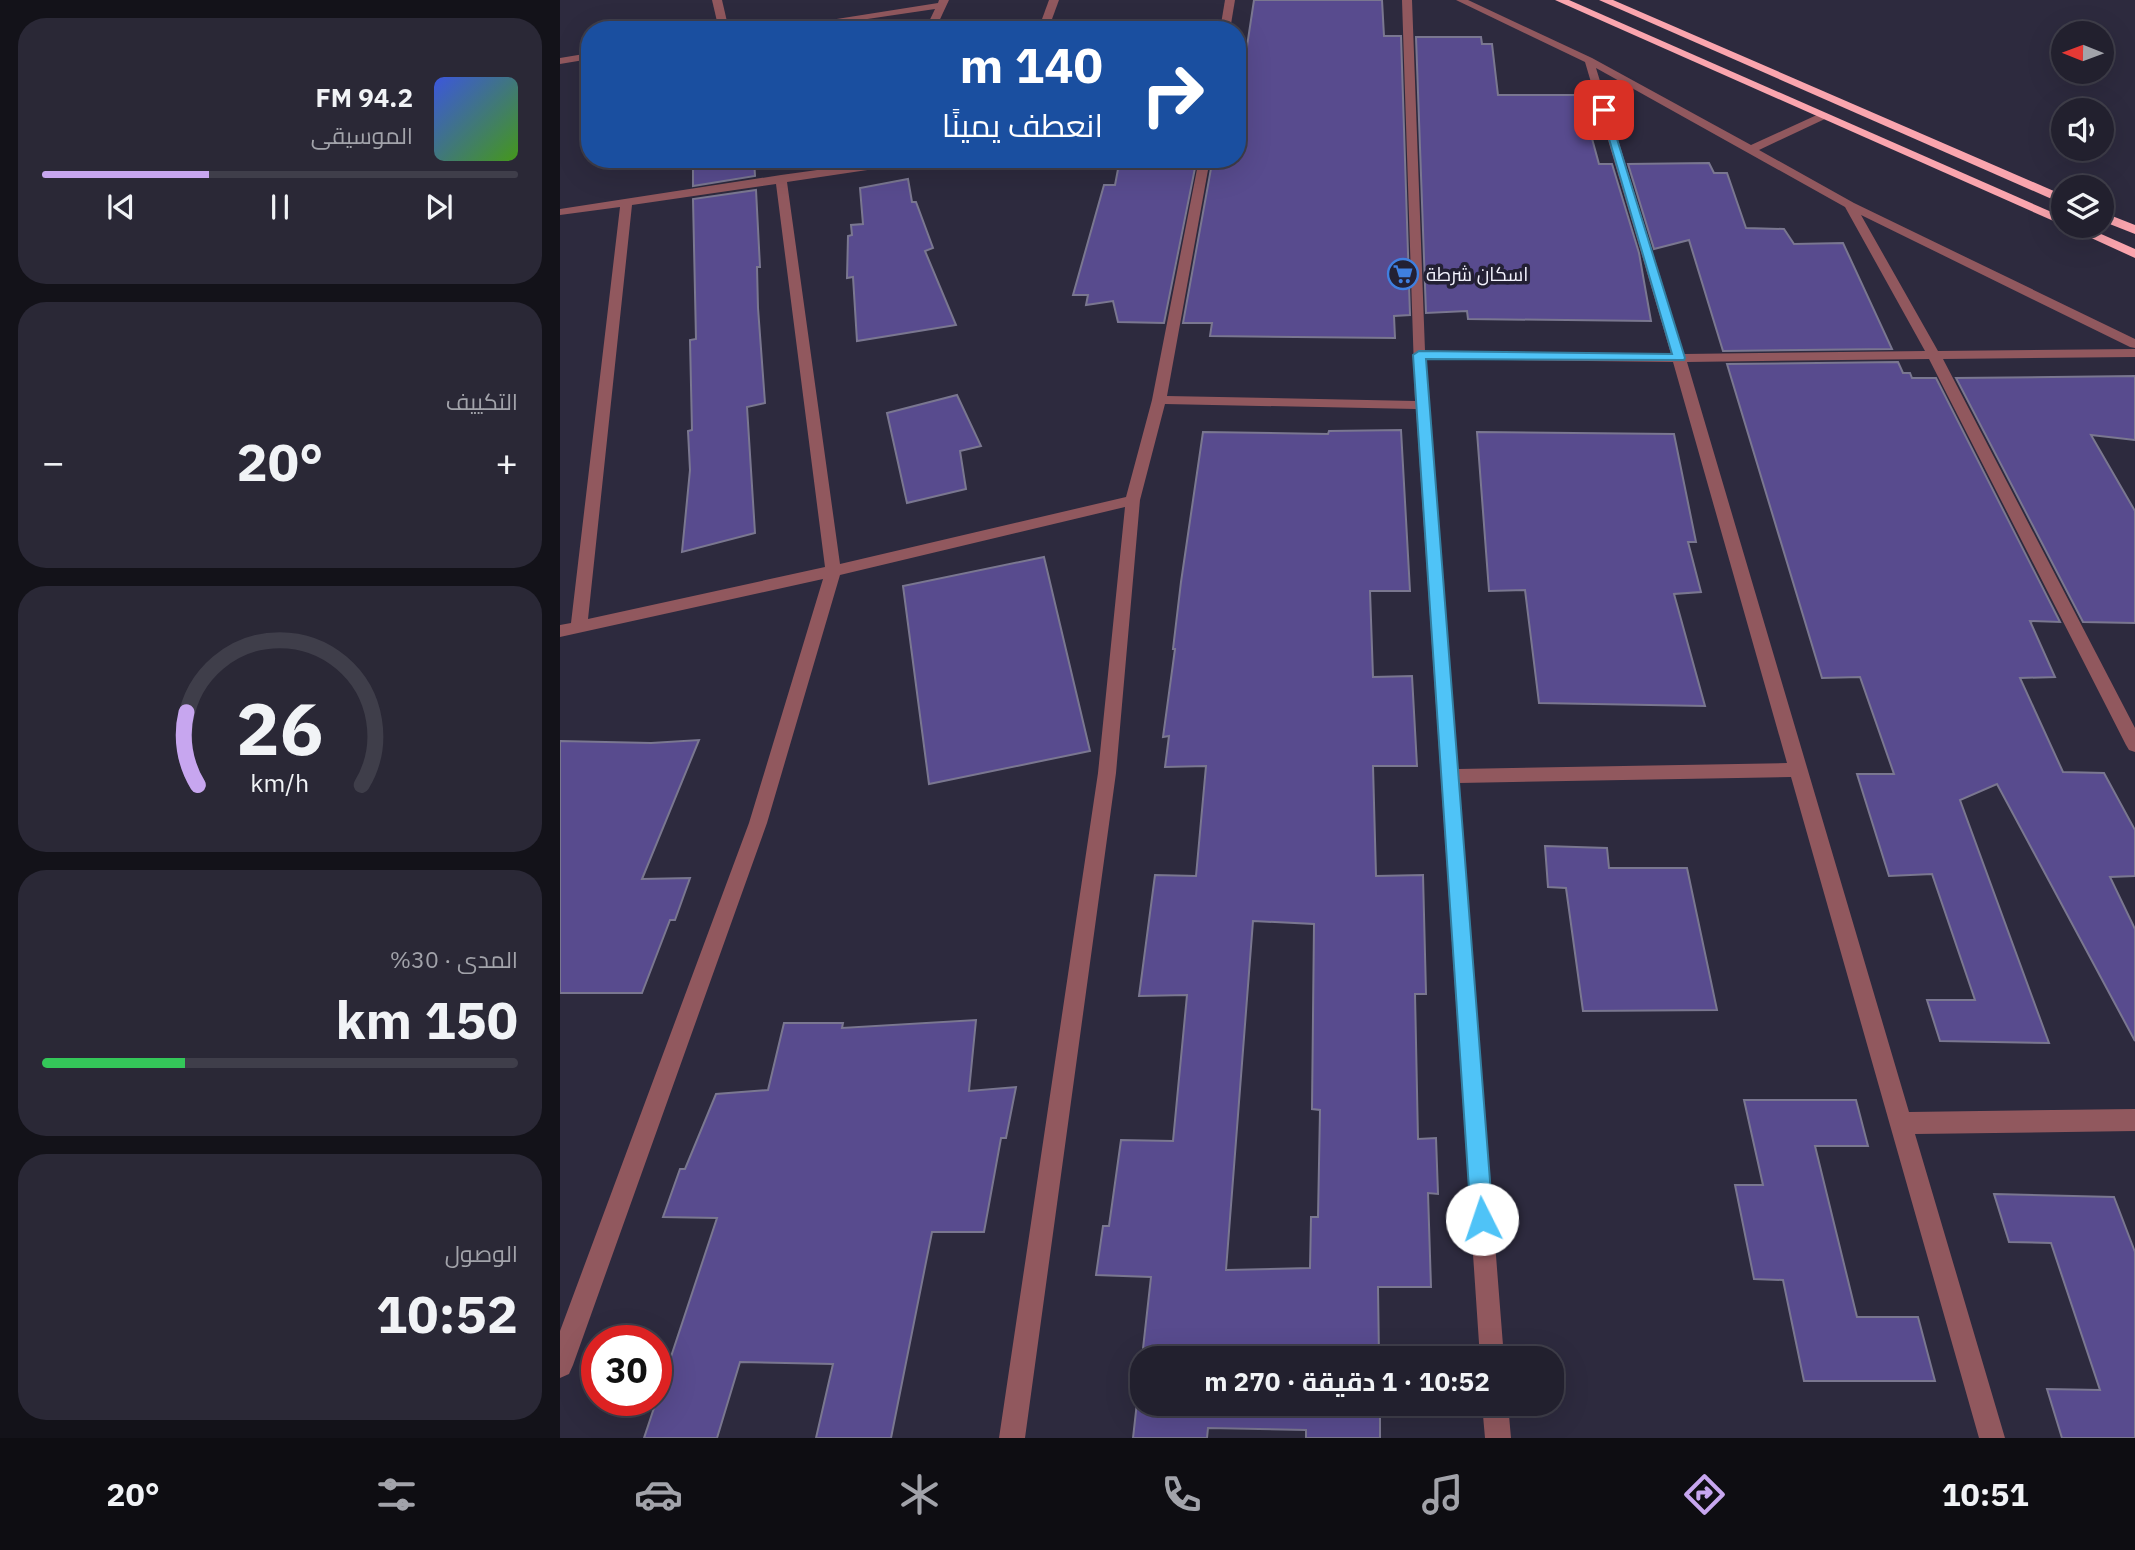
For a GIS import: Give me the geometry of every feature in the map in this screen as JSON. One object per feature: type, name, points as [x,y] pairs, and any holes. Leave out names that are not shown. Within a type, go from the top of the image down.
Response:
[{"type":"highway","points":[[1560,0],[2051,217]]},
{"type":"highway","points":[[1604,0],[2051,195]]},
{"type":"highway","points":[[2114,221],[2135,230]]},
{"type":"highway","points":[[2099,238],[2135,254]]},
{"type":"street","points":[[717,0],[722,21]]},
{"type":"street","points":[[1046,21],[1054,0]]},
{"type":"street","points":[[1226,21],[1230,0]]},
{"type":"street","points":[[1407,0],[1419,355],[1491,1346]]},
{"type":"street","points":[[1461,0],[1589,60],[1850,205],[2135,344]]},
{"type":"street","points":[[829,21],[942,3]]},
{"type":"street","points":[[934,21],[942,3]]},
{"type":"street","points":[[560,61],[581,58]]},
{"type":"street","points":[[1589,60],[1679,358],[1992,1438]]},
{"type":"street","points":[[1750,150],[1823,116]]},
{"type":"street","points":[[560,212],[838,168]]},
{"type":"street","points":[[1013,1438],[1107,773],[1133,500],[1159,400],[1203,168]]},
{"type":"street","points":[[560,1365],[758,823],[833,571],[781,178]]},
{"type":"street","points":[[579,626],[627,200]]},
{"type":"street","points":[[1850,205],[1935,357],[2135,745]]},
{"type":"street","points":[[1419,355],[1679,358],[2135,353]]},
{"type":"street","points":[[1159,400],[1423,405]]},
{"type":"street","points":[[560,631],[833,571],[1133,500]]},
{"type":"street","points":[[1450,776],[1799,770]]},
{"type":"street","points":[[1902,1123],[2135,1120]]},
{"type":"street","points":[[1496,1416],[1498,1438]]},
{"type":"building","points":[[1254,0],[1382,0],[1384,36],[1401,36],[1410,315],[1394,316],[1395,338],[1210,336],[1212,323],[1183,323],[1211,168],[1246,168],[1246,53]]},
{"type":"building","points":[[1416,37],[1481,37],[1482,44],[1492,44],[1498,95],[1580,95],[1599,164],[1612,164],[1639,253],[1651,321],[1468,319],[1467,311],[1426,313]]},
{"type":"building","points":[[1709,163],[1714,173],[1727,173],[1746,228],[1784,229],[1794,244],[1843,243],[1892,349],[1723,351],[1689,240],[1654,249],[1628,164]]},
{"type":"building","points":[[693,168],[755,168],[755,176],[693,186]]},
{"type":"building","points":[[1118,168],[1195,168],[1164,323],[1118,322],[1113,301],[1086,305],[1088,295],[1073,295],[1104,185],[1115,185]]},
{"type":"building","points":[[908,179],[912,202],[916,202],[933,248],[925,251],[956,325],[857,341],[853,277],[847,278],[848,236],[852,235],[851,225],[863,224],[860,188]]},
{"type":"building","points":[[756,190],[760,267],[757,267],[758,308],[765,403],[747,407],[755,533],[682,552],[690,470],[688,431],[692,430],[690,340],[696,339],[693,199]]},
{"type":"building","points":[[1898,362],[1903,373],[1910,373],[1912,378],[1936,378],[2060,622],[2030,621],[2055,677],[2020,678],[2063,772],[2104,773],[2135,830],[2135,876],[2110,877],[2135,929],[2135,1041],[1997,784],[1960,800],[2049,1043],[1940,1041],[1927,1000],[1975,1000],[1932,874],[1889,876],[1857,774],[1894,774],[1860,677],[1822,678],[1727,364]]},
{"type":"building","points":[[2135,376],[2135,440],[2091,435],[2135,511],[2135,623],[2083,622],[1956,378]]},
{"type":"building","points":[[957,395],[981,446],[960,451],[966,489],[907,503],[887,413]]},
{"type":"building","points":[[1401,430],[1410,591],[1370,591],[1373,677],[1412,676],[1417,766],[1373,766],[1376,876],[1423,875],[1426,994],[1415,994],[1418,1139],[1436,1138],[1438,1194],[1428,1193],[1431,1287],[1378,1287],[1379,1346],[1143,1346],[1151,1277],[1096,1275],[1103,1226],[1109,1226],[1121,1140],[1173,1141],[1187,995],[1139,996],[1155,875],[1196,876],[1206,766],[1165,767],[1169,736],[1163,737],[1181,582],[1203,432],[1328,434],[1329,431]],"holes":[[[1253,921],[1314,924],[1312,1109],[1320,1110],[1318,1217],[1311,1217],[1310,1268],[1226,1270]]]},
{"type":"building","points":[[1477,432],[1674,434],[1696,542],[1688,542],[1701,592],[1674,594],[1705,706],[1539,703],[1525,590],[1489,591]]},
{"type":"building","points":[[1044,557],[1090,751],[929,784],[903,586]]},
{"type":"building","points":[[699,740],[642,879],[690,878],[675,920],[670,920],[642,993],[560,993],[560,741],[651,743]]},
{"type":"building","points":[[1545,846],[1607,848],[1609,868],[1687,868],[1717,1010],[1583,1011],[1566,888],[1548,887]]},
{"type":"building","points":[[976,1020],[969,1091],[1016,1087],[1006,1138],[1001,1138],[984,1232],[932,1232],[891,1438],[816,1438],[833,1364],[740,1362],[717,1438],[644,1438],[651,1416],[672,1416],[672,1354],[717,1218],[663,1217],[680,1169],[685,1169],[716,1094],[768,1090],[784,1023],[843,1023],[842,1028]]},
{"type":"building","points":[[1744,1100],[1856,1100],[1868,1146],[1815,1146],[1857,1317],[1918,1317],[1935,1381],[1804,1381],[1783,1280],[1754,1279],[1735,1185],[1763,1185]]},
{"type":"building","points":[[1994,1194],[2114,1197],[2135,1252],[2135,1438],[2062,1438],[2047,1389],[2100,1390],[2051,1243],[2009,1242]]},
{"type":"building","points":[[1135,1416],[1380,1416],[1380,1438],[1306,1438],[1306,1430],[1208,1428],[1207,1438],[1133,1438]]},
{"type":"place","name":"اسكان شرطة","points":[[1403,274]]},
{"type":"route","points":[[1482,1219],[1419,355],[1679,358],[1604,110]]}]
